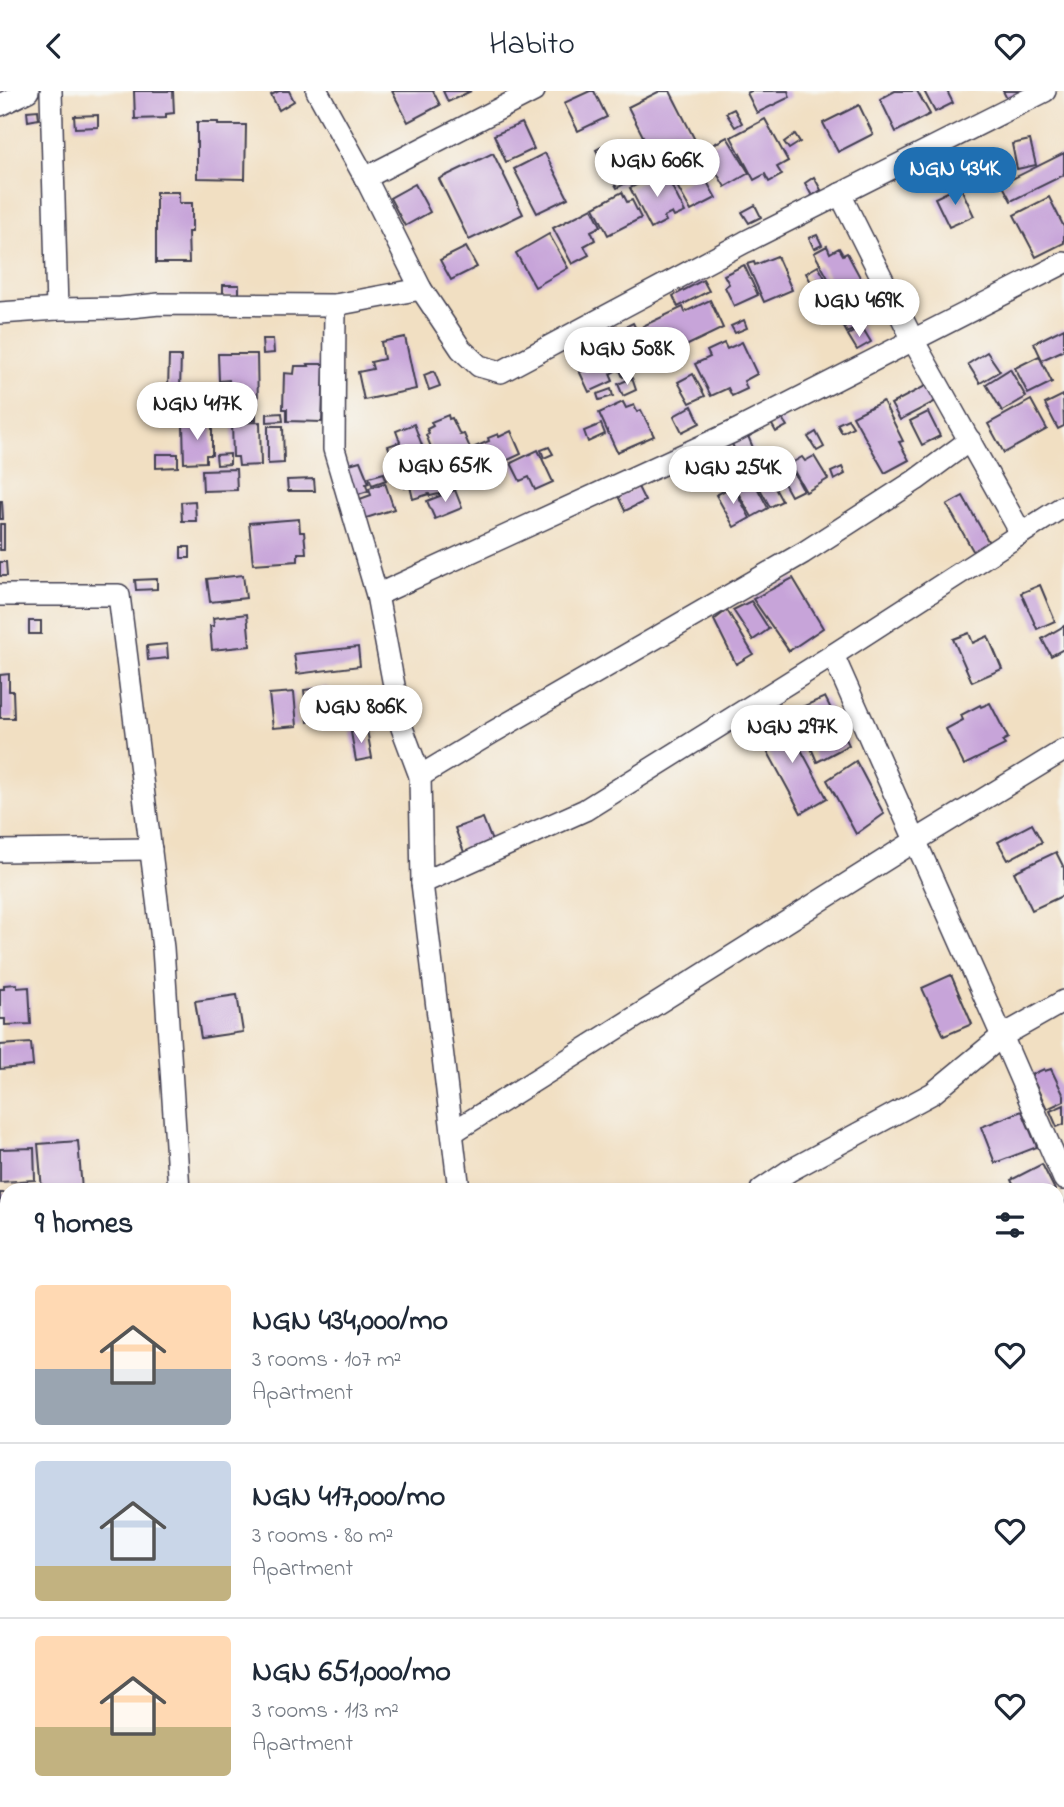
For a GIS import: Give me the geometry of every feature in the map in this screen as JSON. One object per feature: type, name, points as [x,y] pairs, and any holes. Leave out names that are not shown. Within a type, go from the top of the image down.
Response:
[{"type":"street","points":[[0,105],[28,91]]},
{"type":"street","points":[[51,91],[57,309]]},
{"type":"street","points":[[317,91],[421,289],[461,349],[479,366],[500,372],[744,242],[1045,91]]},
{"type":"street","points":[[365,178],[534,91]]},
{"type":"street","points":[[840,194],[913,340],[1021,533]]},
{"type":"street","points":[[377,595],[737,430],[1064,263]]},
{"type":"street","points":[[0,313],[159,304],[335,305],[421,289]]},
{"type":"street","points":[[335,305],[334,449],[377,595],[402,728],[420,776],[422,883],[458,1183]]},
{"type":"street","points":[[420,776],[493,731],[803,553],[970,440]]},
{"type":"street","points":[[422,883],[585,810],[1064,506]]},
{"type":"street","points":[[0,595],[119,595],[163,948],[179,1183]]},
{"type":"street","points":[[833,655],[1064,1179]]},
{"type":"street","points":[[453,1132],[1064,750]]},
{"type":"street","points":[[0,851],[151,849]]},
{"type":"street","points":[[771,1183],[933,1093],[1002,1036],[1064,1001]]},
{"type":"building","points":[[134,91],[173,91],[174,113],[166,114],[166,118],[135,119]]},
{"type":"building","points":[[279,91],[289,91],[294,101],[279,110],[271,95]]},
{"type":"building","points":[[392,91],[433,91],[440,105],[408,122]]},
{"type":"building","points":[[443,91],[471,91],[448,102]]},
{"type":"building","points":[[594,91],[607,117],[578,131],[564,103]]},
{"type":"building","points":[[660,91],[670,91],[696,142],[662,159],[658,150],[652,154],[628,107]]},
{"type":"building","points":[[788,91],[790,97],[757,113],[747,93]]},
{"type":"building","points":[[895,91],[917,91],[930,114],[896,132],[880,99]]},
{"type":"building","points":[[924,91],[947,91],[953,103],[935,112]]},
{"type":"building","points":[[1003,91],[1037,91],[1010,105]]},
{"type":"building","points":[[859,105],[873,134],[838,152],[823,123]]},
{"type":"building","points":[[734,109],[742,123],[735,127],[726,113]]},
{"type":"building","points":[[38,110],[39,119],[28,121],[27,111]]},
{"type":"building","points":[[98,115],[98,127],[75,128],[74,116]]},
{"type":"building","points":[[765,119],[788,161],[777,167],[782,175],[769,182],[765,174],[754,180],[731,137]]},
{"type":"building","points":[[197,122],[246,125],[245,179],[197,178]]},
{"type":"building","points":[[522,123],[534,149],[506,162],[494,135]]},
{"type":"building","points":[[795,134],[800,142],[789,149],[784,142]]},
{"type":"building","points":[[727,137],[749,173],[725,187],[703,150]]},
{"type":"building","points":[[614,140],[619,149],[628,144],[644,173],[617,188],[596,150]]},
{"type":"building","points":[[1030,140],[1036,165],[1017,169],[1012,144]]},
{"type":"building","points":[[493,153],[523,214],[469,240],[439,179]]},
{"type":"building","points":[[545,153],[568,198],[537,213],[514,169]]},
{"type":"building","points":[[1064,153],[1064,175],[1011,201],[1002,184]]},
{"type":"building","points":[[664,171],[685,212],[674,217],[672,213],[664,217],[666,221],[651,229],[630,188]]},
{"type":"building","points":[[702,173],[716,198],[691,211],[677,186]]},
{"type":"building","points":[[814,177],[821,190],[812,196],[805,183]]},
{"type":"building","points":[[415,184],[430,212],[405,226],[390,198]]},
{"type":"building","points":[[960,186],[974,216],[949,227],[935,198]]},
{"type":"building","points":[[156,192],[179,192],[179,203],[192,203],[192,232],[188,232],[189,263],[156,263]]},
{"type":"building","points":[[622,192],[627,202],[632,200],[641,218],[608,235],[594,207]]},
{"type":"building","points":[[1049,197],[1064,227],[1064,243],[1036,257],[1014,215]]},
{"type":"building","points":[[755,205],[761,217],[749,223],[742,212]]},
{"type":"building","points":[[592,208],[601,226],[591,231],[595,240],[584,246],[589,255],[572,264],[553,228]]},
{"type":"building","points":[[549,234],[568,268],[535,287],[516,253]]},
{"type":"building","points":[[817,235],[822,245],[814,249],[809,238]]},
{"type":"building","points":[[827,246],[830,253],[839,248],[843,255],[847,253],[861,279],[830,296],[822,281],[828,278],[814,253]]},
{"type":"building","points":[[466,247],[477,267],[451,280],[440,260]]},
{"type":"building","points":[[777,256],[792,290],[764,302],[747,264],[754,262],[755,265]]},
{"type":"building","points":[[744,265],[758,295],[734,306],[725,287],[729,284],[724,275]]},
{"type":"building","points":[[818,266],[825,278],[812,284],[806,273]]},
{"type":"building","points":[[703,280],[709,291],[678,307],[673,296]]},
{"type":"building","points":[[864,281],[873,296],[859,304],[850,289]]},
{"type":"building","points":[[223,285],[239,285],[239,296],[223,296]]},
{"type":"building","points":[[844,291],[853,307],[838,314],[830,299]]},
{"type":"building","points":[[710,300],[723,328],[659,359],[643,326],[683,307],[685,312]]},
{"type":"building","points":[[853,310],[862,325],[847,333],[839,318]]},
{"type":"building","points":[[744,320],[747,328],[735,333],[731,326]]},
{"type":"building","points":[[633,323],[650,357],[637,363],[622,334],[625,344],[615,349],[607,331],[617,326],[619,330]]},
{"type":"building","points":[[862,327],[871,342],[857,350],[848,335]]},
{"type":"building","points":[[1064,328],[1064,350],[1042,360],[1034,343]]},
{"type":"building","points":[[601,334],[604,342],[596,346],[592,337]]},
{"type":"building","points":[[405,337],[416,389],[364,400],[358,372],[373,369],[371,362],[384,359],[381,342]]},
{"type":"building","points":[[262,339],[273,339],[274,353],[263,354]]},
{"type":"building","points":[[742,342],[757,374],[744,381],[747,389],[732,396],[728,388],[711,396],[695,364],[710,357],[707,351],[724,343],[727,349]]},
{"type":"building","points":[[597,346],[599,351],[604,348],[615,371],[610,374],[613,381],[589,392],[575,362],[581,359],[579,355]]},
{"type":"building","points":[[987,352],[1000,371],[980,383],[968,364]]},
{"type":"building","points":[[218,354],[257,354],[258,407],[236,407],[236,399],[230,399],[229,380],[219,381]]},
{"type":"building","points":[[169,356],[181,356],[180,389],[168,388]]},
{"type":"building","points":[[1039,356],[1052,382],[1028,394],[1015,368]]},
{"type":"building","points":[[632,357],[638,370],[623,377],[617,364]]},
{"type":"building","points":[[308,364],[324,364],[322,422],[287,421],[287,409],[283,409],[284,373],[294,374],[295,366],[309,366]]},
{"type":"building","points":[[1010,369],[1026,397],[1002,411],[986,384]]},
{"type":"building","points":[[434,371],[440,386],[429,390],[424,375]]},
{"type":"building","points":[[693,374],[705,396],[690,403],[678,382]]},
{"type":"building","points":[[632,378],[636,390],[623,396],[618,384]]},
{"type":"building","points":[[927,385],[936,401],[900,420],[891,404]]},
{"type":"building","points":[[611,389],[613,396],[599,400],[597,394]]},
{"type":"building","points":[[1063,395],[1064,426],[1058,429],[1045,404]]},
{"type":"building","points":[[1031,400],[1047,429],[1004,453],[988,424]]},
{"type":"building","points":[[883,401],[903,441],[899,442],[909,460],[885,473],[853,416]]},
{"type":"building","points":[[623,402],[626,408],[634,405],[637,412],[641,410],[654,436],[617,452],[599,413]]},
{"type":"building","points":[[692,406],[700,423],[682,432],[674,416]]},
{"type":"building","points":[[245,409],[256,409],[256,420],[245,420]]},
{"type":"building","points":[[928,412],[940,436],[922,445],[910,421]]},
{"type":"building","points":[[282,413],[283,421],[267,422],[267,414]]},
{"type":"building","points":[[448,415],[460,435],[464,434],[473,455],[440,469],[426,435],[429,433],[427,429],[433,426],[431,422]]},
{"type":"building","points":[[781,417],[787,426],[776,432],[771,423]]},
{"type":"building","points":[[848,419],[853,427],[842,433],[837,424]]},
{"type":"building","points":[[260,422],[261,465],[239,466],[238,457],[233,457],[232,423]]},
{"type":"building","points":[[183,424],[212,424],[212,455],[206,455],[206,462],[184,463]]},
{"type":"building","points":[[414,424],[429,464],[398,472],[388,446],[400,442],[396,431]]},
{"type":"building","points":[[601,424],[605,434],[588,442],[584,431]]},
{"type":"building","points":[[268,426],[283,426],[284,463],[268,464]]},
{"type":"building","points":[[511,431],[521,454],[486,470],[475,447],[489,441],[488,438],[498,434],[499,437]]},
{"type":"building","points":[[816,432],[824,447],[817,451],[808,437]]},
{"type":"building","points":[[748,436],[754,450],[738,457],[732,444]]},
{"type":"building","points":[[549,447],[553,454],[544,458],[541,450]]},
{"type":"building","points":[[538,450],[553,482],[535,490],[529,477],[520,481],[511,463]]},
{"type":"building","points":[[156,454],[178,454],[178,467],[156,468]]},
{"type":"building","points":[[230,454],[230,464],[217,465],[216,455]]},
{"type":"building","points":[[476,456],[482,471],[451,485],[445,470]]},
{"type":"building","points":[[814,456],[828,479],[806,492],[790,464],[802,457],[805,461]]},
{"type":"building","points":[[786,458],[803,490],[791,496],[774,465]]},
{"type":"building","points":[[360,461],[369,483],[366,484],[368,491],[352,496],[342,466]]},
{"type":"building","points":[[842,467],[845,474],[834,480],[831,472]]},
{"type":"building","points":[[435,468],[443,493],[413,499],[410,486],[405,488],[402,477]]},
{"type":"building","points":[[236,469],[237,490],[203,491],[202,470]]},
{"type":"building","points":[[765,470],[782,501],[770,507],[753,476]]},
{"type":"building","points":[[384,473],[386,480],[372,485],[369,477]]},
{"type":"building","points":[[751,476],[768,508],[752,517],[734,486]]},
{"type":"building","points":[[314,479],[315,491],[288,491],[287,480]]},
{"type":"building","points":[[385,483],[394,509],[363,519],[357,500],[371,495],[369,488]]},
{"type":"building","points":[[733,486],[750,518],[734,527],[716,495]]},
{"type":"building","points":[[638,487],[645,501],[625,511],[618,496]]},
{"type":"building","points":[[455,490],[462,508],[435,519],[427,501]]},
{"type":"building","points":[[963,496],[992,548],[976,556],[947,505]]},
{"type":"building","points":[[2,501],[3,519],[0,519]]},
{"type":"building","points":[[195,501],[196,521],[182,521],[181,502]]},
{"type":"building","points":[[299,519],[300,532],[304,532],[306,553],[298,553],[298,561],[253,564],[249,523]]},
{"type":"building","points":[[0,524],[4,524],[4,550],[0,550]]},
{"type":"building","points":[[181,547],[190,547],[190,558],[181,558]]},
{"type":"building","points":[[0,562],[6,562],[7,576],[0,576]]},
{"type":"building","points":[[243,575],[246,598],[210,602],[207,579]]},
{"type":"building","points":[[793,578],[823,628],[789,651],[753,599]]},
{"type":"building","points":[[157,579],[157,589],[136,590],[135,580]]},
{"type":"building","points":[[1040,585],[1055,621],[1037,629],[1021,593]]},
{"type":"building","points":[[751,601],[769,629],[753,640],[733,610]]},
{"type":"building","points":[[727,610],[753,654],[736,664],[714,620]]},
{"type":"building","points":[[247,614],[250,646],[212,650],[210,626],[214,626],[213,618]]},
{"type":"building","points":[[29,621],[41,621],[41,634],[29,634]]},
{"type":"building","points":[[1064,626],[1064,649],[1051,656],[1042,639]]},
{"type":"building","points":[[969,633],[973,643],[988,636],[1002,669],[972,682],[953,639]]},
{"type":"building","points":[[167,644],[168,658],[148,660],[147,646]]},
{"type":"building","points":[[358,647],[360,666],[297,674],[294,654]]},
{"type":"building","points":[[9,674],[14,718],[0,718],[0,675]]},
{"type":"building","points":[[327,687],[331,719],[308,722],[304,690]]},
{"type":"building","points":[[294,692],[297,726],[273,728],[269,694]]},
{"type":"building","points":[[825,697],[849,745],[817,762],[795,710]]},
{"type":"building","points":[[990,703],[1008,738],[1002,741],[1005,745],[964,765],[946,729],[963,720],[961,715]]},
{"type":"building","points":[[784,718],[827,798],[801,813],[757,732]]},
{"type":"building","points":[[367,730],[372,758],[356,761],[351,732]]},
{"type":"building","points":[[856,761],[884,814],[856,834],[827,780]]},
{"type":"building","points":[[483,818],[493,844],[465,855],[455,828]]},
{"type":"building","points":[[1032,824],[1042,842],[1008,860],[998,842]]},
{"type":"building","points":[[1056,852],[1064,868],[1064,895],[1032,910],[1014,872]]},
{"type":"building","points":[[951,975],[972,1024],[944,1036],[922,988]]},
{"type":"building","points":[[17,984],[17,988],[29,987],[31,1024],[5,1025],[5,1019],[0,1019],[0,989],[4,989],[4,985]]},
{"type":"building","points":[[237,995],[243,1032],[201,1038],[195,1001]]},
{"type":"building","points":[[31,1043],[33,1066],[0,1069],[0,1045]]},
{"type":"building","points":[[1051,1069],[1064,1096],[1064,1101],[1047,1109],[1031,1075]]},
{"type":"building","points":[[1064,1105],[1064,1124],[1057,1127],[1050,1111]]},
{"type":"building","points":[[1022,1111],[1037,1147],[995,1163],[981,1127]]},
{"type":"building","points":[[78,1141],[81,1183],[41,1183],[38,1144]]},
{"type":"building","points":[[34,1148],[35,1180],[0,1182],[0,1149]]},
{"type":"building","points":[[1042,1164],[1052,1183],[1012,1183],[1011,1180]]}]
